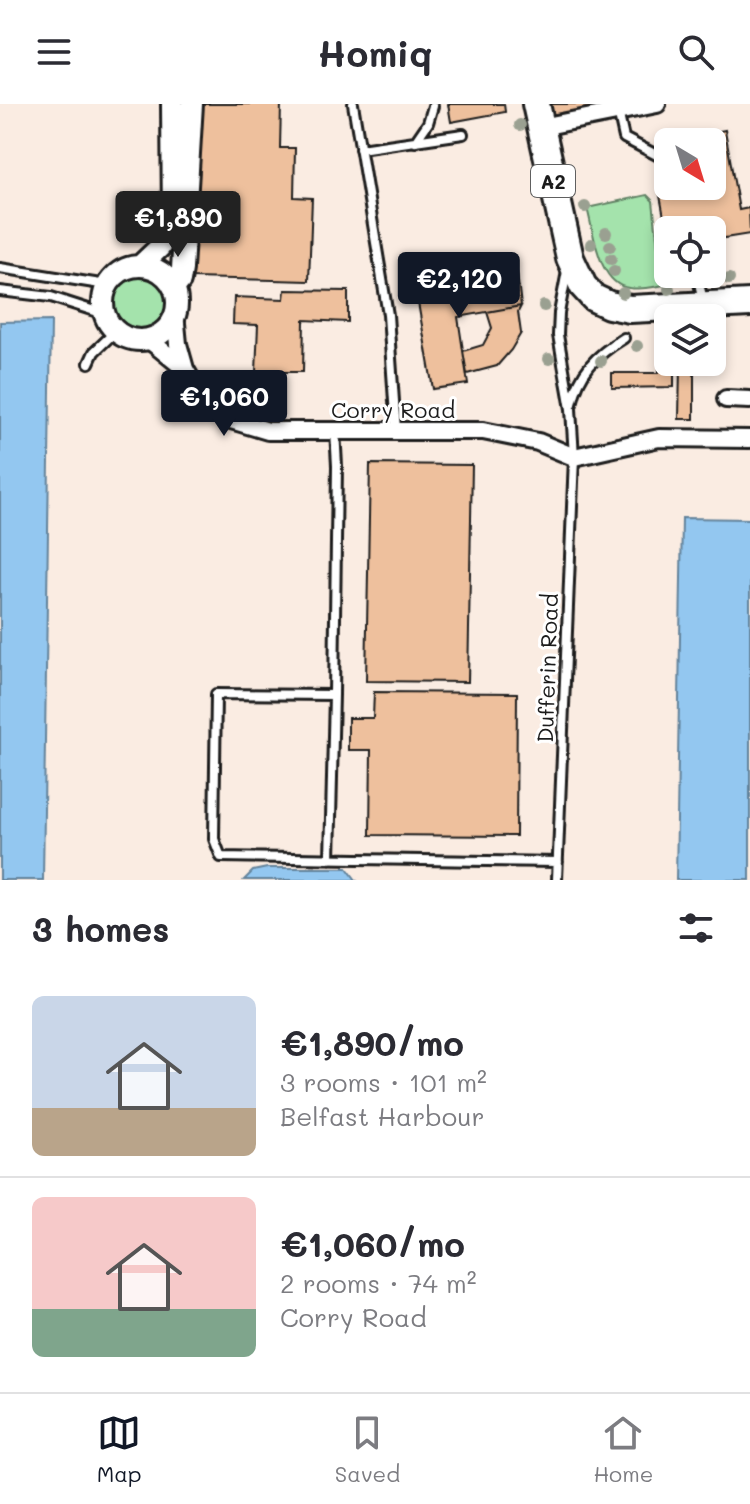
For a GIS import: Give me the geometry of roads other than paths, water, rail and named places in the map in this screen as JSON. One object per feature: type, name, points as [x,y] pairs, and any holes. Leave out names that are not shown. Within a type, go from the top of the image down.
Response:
[{"type":"main road","name":"A2","points":[[538,116],[570,258],[583,286],[594,298],[609,305],[630,309],[654,308]]},
{"type":"main road","name":"A2","points":[[726,305],[750,303]]},
{"type":"street","points":[[140,266],[165,239],[173,222],[172,104]]},
{"type":"street","points":[[174,288],[180,281],[182,269],[192,104]]},
{"type":"street","points":[[538,116],[618,111],[657,104]]},
{"type":"street","points":[[140,266],[160,272],[174,288],[177,301],[170,325],[148,339],[131,339],[110,323],[103,304],[107,285],[121,271],[140,266]]},
{"type":"street","name":"Corry Road","points":[[175,313],[178,344],[185,369],[199,393],[231,420],[246,426],[268,431],[483,431],[538,442],[574,457]]},
{"type":"street","name":"Corry Road","points":[[148,339],[185,369]]},
{"type":"street","points":[[726,399],[750,400]]},
{"type":"street","points":[[574,457],[659,438],[750,439]]},
{"type":"lane","points":[[353,104],[388,315],[396,430]]},
{"type":"lane","points":[[415,142],[428,123],[433,106]]},
{"type":"lane","points":[[618,111],[624,138],[654,154]]},
{"type":"lane","points":[[360,149],[463,134]]},
{"type":"lane","points":[[570,258],[558,335],[571,409]]},
{"type":"lane","points":[[0,268],[107,285]]},
{"type":"lane","points":[[0,291],[51,297],[110,323],[89,363]]},
{"type":"lane","points":[[571,409],[581,375],[594,359],[624,338]]},
{"type":"lane","name":"Dufferin Road","points":[[557,880],[574,457],[571,409]]},
{"type":"lane","points":[[330,859],[335,430]]},
{"type":"lane","points":[[334,695],[216,694],[214,839],[221,857],[558,862]]},
{"type":"water","points":[[51,321],[43,880],[0,880],[0,322]]},
{"type":"water","points":[[682,518],[750,519],[750,880],[676,880]]},
{"type":"water","points":[[267,868],[347,868],[356,880],[244,880],[253,871]]}]
